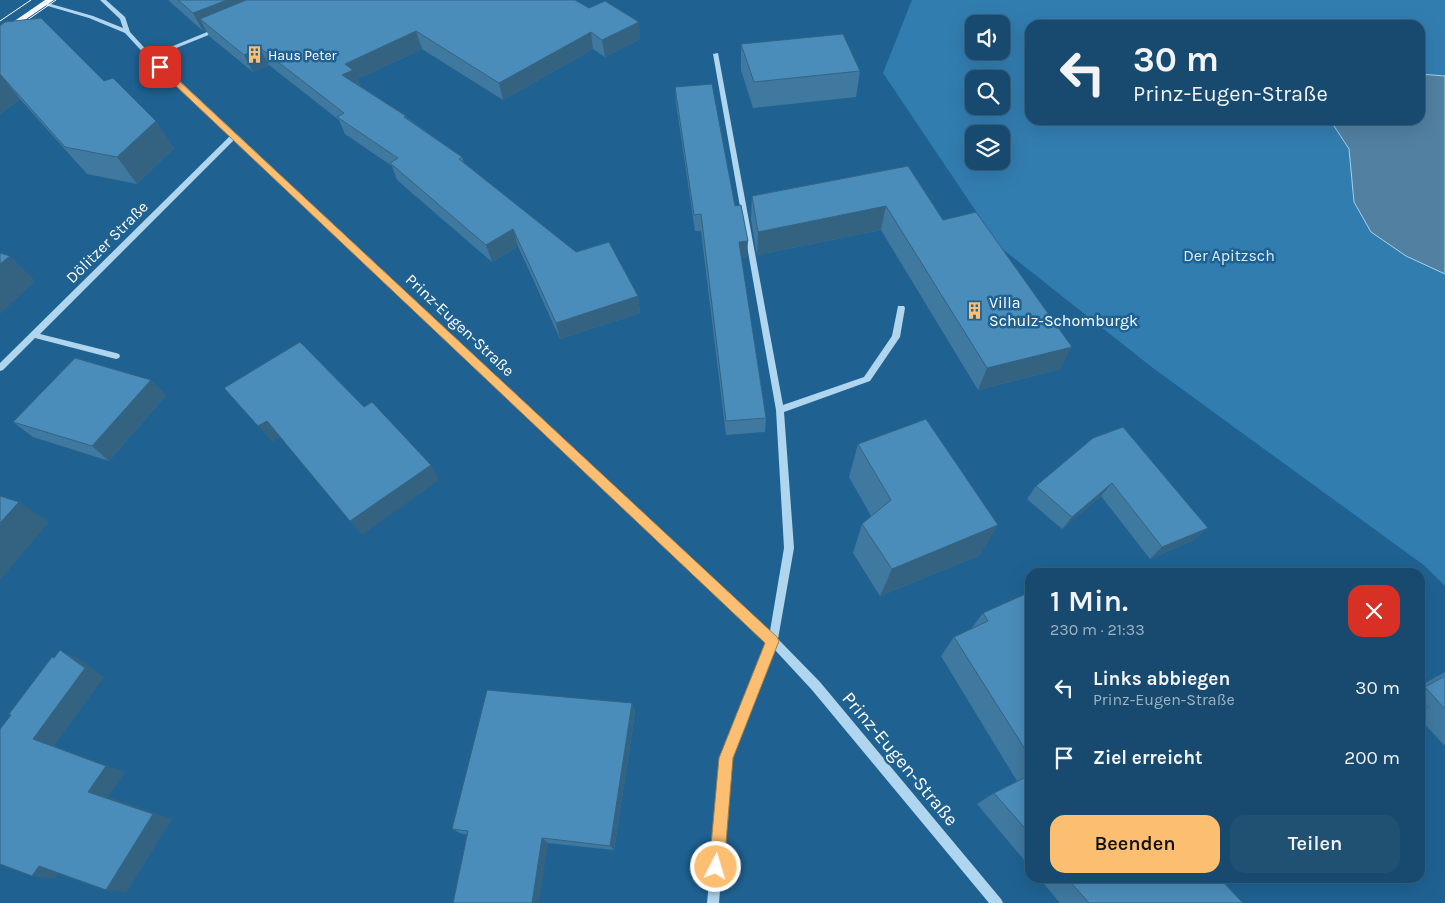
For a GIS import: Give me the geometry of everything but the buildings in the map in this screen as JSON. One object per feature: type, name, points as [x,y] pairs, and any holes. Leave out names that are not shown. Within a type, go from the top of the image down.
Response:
[{"type":"main road","points":[[0,35],[47,2]]},
{"type":"street","name":"Prinz-Eugen-Straße","points":[[103,0],[123,18],[127,32]]},
{"type":"street","name":"Prinz-Eugen-Straße","points":[[47,2],[127,32],[150,57],[773,641],[816,686],[997,903]]},
{"type":"street","points":[[150,57],[228,25]]},
{"type":"street","points":[[713,903],[726,758],[773,641],[789,548],[780,410],[716,54]]},
{"type":"street","name":"Dölitzer Straße","points":[[0,368],[234,136]]},
{"type":"street","points":[[780,410],[867,379],[896,337],[901,308]]},
{"type":"street","points":[[33,336],[116,356]]},
{"type":"green space","name":"Der Apitzsch","points":[[912,0],[1445,0],[1445,76],[1431,77],[1425,75],[1425,20],[1025,20],[1025,125],[1334,126],[1349,149],[1354,202],[1406,256],[1445,274],[1445,586],[1425,566],[1153,368],[1000,247],[883,73]]},
{"type":"shaded area","points":[[1425,74],[1445,76],[1445,274],[1406,256],[1371,232],[1354,202],[1349,149],[1332,125],[1425,125]]},
{"type":"tram line","points":[[0,21],[31,0]]},
{"type":"tram line","points":[[0,39],[56,0]]},
{"type":"place","name":"Haus Peter","points":[[254,55]]},
{"type":"place","name":"Villa Schulz-Schomburgk","points":[[975,311]]},
{"type":"route","points":[[160,67],[773,641],[726,758],[716,867]]}]
